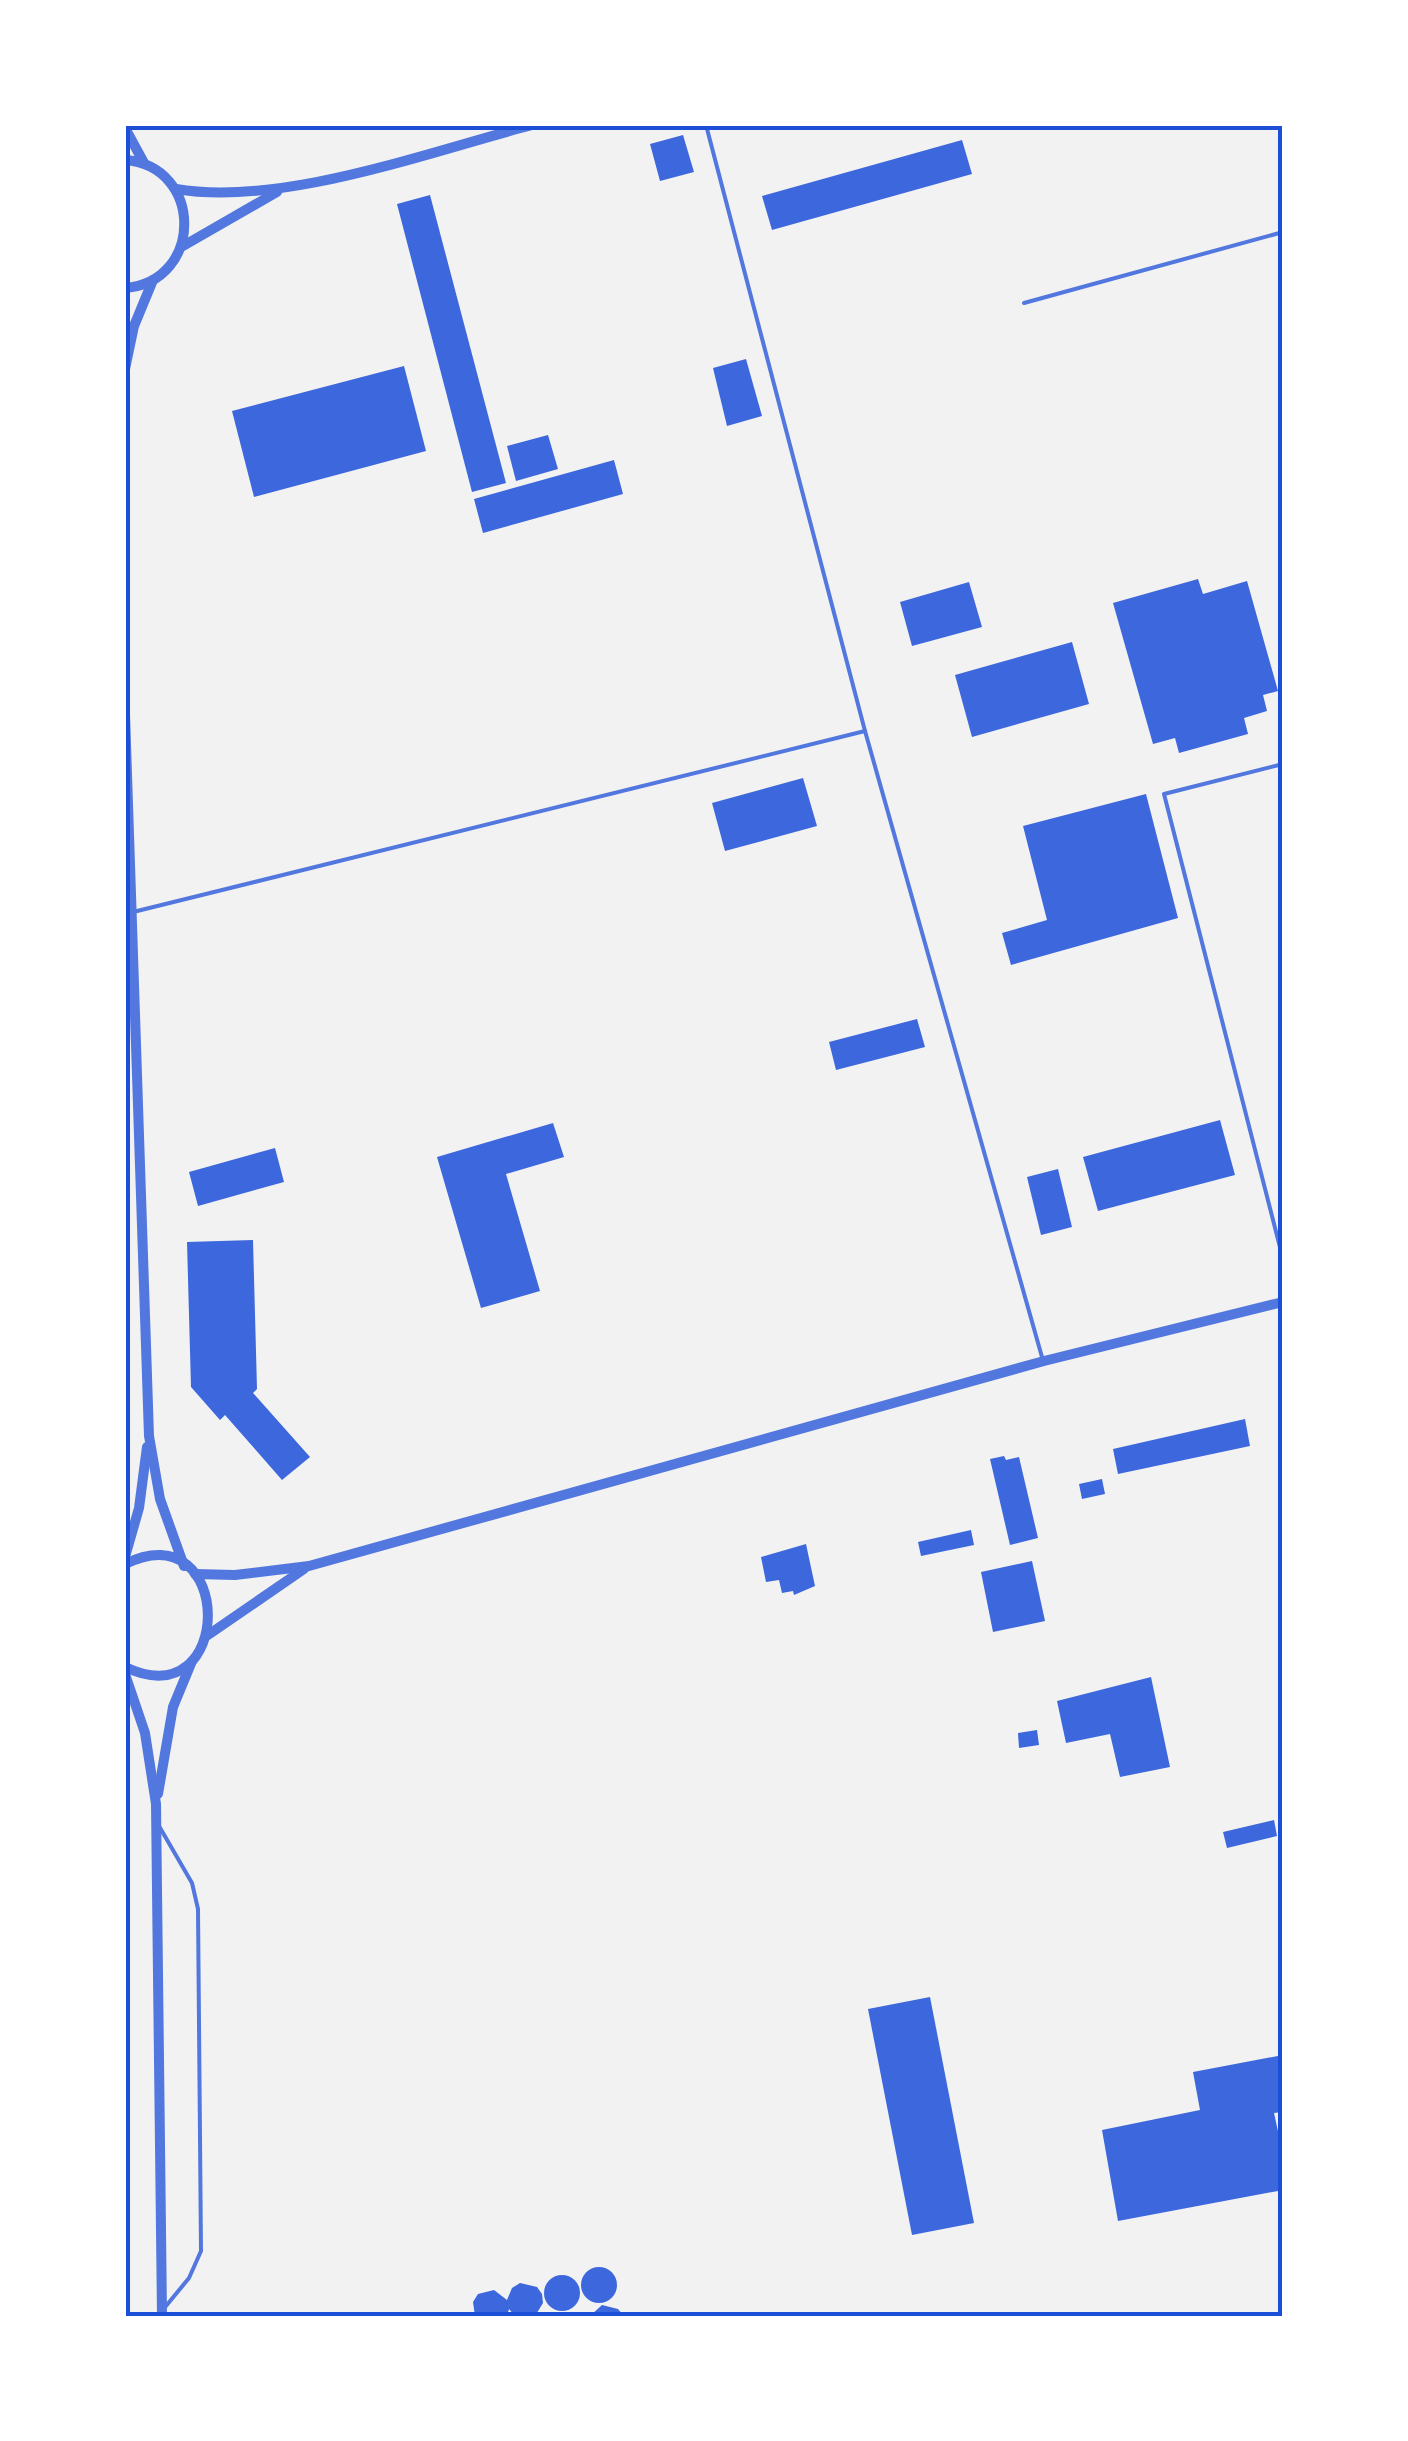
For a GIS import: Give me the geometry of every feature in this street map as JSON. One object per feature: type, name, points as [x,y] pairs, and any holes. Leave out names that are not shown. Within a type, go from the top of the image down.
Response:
[{"type":"street","points":[[176,188],[209,192],[282,189],[532,125]]},
{"type":"street","points":[[125,128],[144,163],[176,188],[185,210],[182,246],[168,269],[153,280],[125,288]]},
{"type":"street","points":[[125,160],[144,163]]},
{"type":"street","points":[[182,246],[282,189]]},
{"type":"street","points":[[125,369],[140,308],[153,280]]},
{"type":"street","points":[[125,714],[128,913],[149,1436],[160,1499],[184,1566]]},
{"type":"street","points":[[194,1574],[235,1575],[309,1566],[1044,1362],[1283,1302]]},
{"type":"street","points":[[149,1436],[139,1508],[125,1561],[160,1557],[194,1574],[211,1609],[208,1635]]},
{"type":"street","points":[[156,1804],[172,1707],[208,1635],[309,1566]]},
{"type":"street","points":[[162,2313],[156,1804],[145,1733],[125,1670],[159,1674],[194,1657]]},
{"type":"lane","points":[[706,125],[866,731],[1044,1362]]},
{"type":"lane","points":[[1024,303],[1283,232]]},
{"type":"lane","points":[[128,913],[866,731]]},
{"type":"lane","points":[[1283,764],[1164,794],[1283,1259]]},
{"type":"lane","points":[[157,1822],[192,1883],[198,1909],[202,2241],[189,2278],[162,2313]]},
{"type":"building","points":[[683,135],[694,172],[660,181],[650,144]]},
{"type":"building","points":[[962,140],[972,174],[772,230],[762,196]]},
{"type":"building","points":[[430,195],[506,483],[472,492],[397,204]]},
{"type":"building","points":[[746,359],[762,416],[727,426],[713,368]]},
{"type":"building","points":[[404,366],[426,451],[254,497],[232,411]]},
{"type":"building","points":[[548,435],[558,469],[516,481],[507,446]]},
{"type":"building","points":[[614,460],[623,494],[483,533],[474,499]]},
{"type":"building","points":[[1198,579],[1203,594],[1247,581],[1278,691],[1263,695],[1267,711],[1244,718],[1248,734],[1179,753],[1175,738],[1153,744],[1113,603]]},
{"type":"building","points":[[969,582],[982,627],[912,646],[900,602]]},
{"type":"building","points":[[1072,642],[1089,704],[972,737],[955,675]]},
{"type":"building","points":[[803,778],[817,826],[725,851],[712,803]]},
{"type":"building","points":[[1146,794],[1178,918],[1011,965],[1002,933],[1047,920],[1023,826]]},
{"type":"building","points":[[917,1019],[925,1047],[836,1070],[829,1042]]},
{"type":"building","points":[[1220,1120],[1235,1175],[1098,1211],[1083,1157]]},
{"type":"building","points":[[553,1123],[564,1157],[506,1174],[540,1291],[481,1308],[437,1157]]},
{"type":"building","points":[[275,1148],[284,1182],[198,1206],[189,1172]]},
{"type":"building","points":[[1058,1169],[1072,1227],[1041,1235],[1027,1177]]},
{"type":"building","points":[[253,1240],[257,1389],[253,1393],[310,1457],[282,1480],[225,1415],[220,1420],[191,1387],[187,1242]]},
{"type":"building","points":[[1245,1419],[1250,1446],[1118,1474],[1113,1449]]},
{"type":"building","points":[[1004,1456],[1006,1460],[1019,1457],[1038,1538],[1010,1545],[990,1459]]},
{"type":"building","points":[[1102,1479],[1105,1494],[1082,1499],[1079,1484]]},
{"type":"building","points":[[971,1530],[974,1545],[921,1556],[918,1542]]},
{"type":"building","points":[[806,1544],[815,1586],[794,1595],[793,1591],[782,1593],[779,1580],[766,1582],[761,1557]]},
{"type":"building","points":[[1032,1561],[1045,1621],[993,1632],[981,1572]]},
{"type":"building","points":[[1151,1677],[1170,1767],[1120,1777],[1110,1734],[1066,1743],[1057,1701]]},
{"type":"building","points":[[1037,1730],[1039,1745],[1019,1748],[1018,1733]]},
{"type":"building","points":[[1274,1820],[1277,1836],[1227,1848],[1223,1832]]},
{"type":"building","points":[[930,1997],[974,2223],[912,2235],[868,2009]]},
{"type":"building","points":[[1283,2055],[1283,2112],[1274,2113],[1283,2154],[1283,2190],[1118,2221],[1102,2130],[1200,2110],[1193,2072]]},
{"type":"building","points":[[599,2267],[612,2272],[617,2285],[612,2298],[599,2303],[586,2298],[581,2285],[586,2272]]},
{"type":"building","points":[[562,2275],[575,2280],[580,2293],[575,2306],[562,2311],[549,2306],[544,2293],[549,2280]]},
{"type":"building","points":[[520,2283],[537,2287],[542,2294],[543,2303],[535,2316],[515,2316],[509,2309],[507,2316],[475,2316],[473,2302],[478,2294],[494,2290],[507,2300],[512,2288]]},
{"type":"building","points":[[602,2305],[618,2309],[624,2316],[590,2316]]}]
